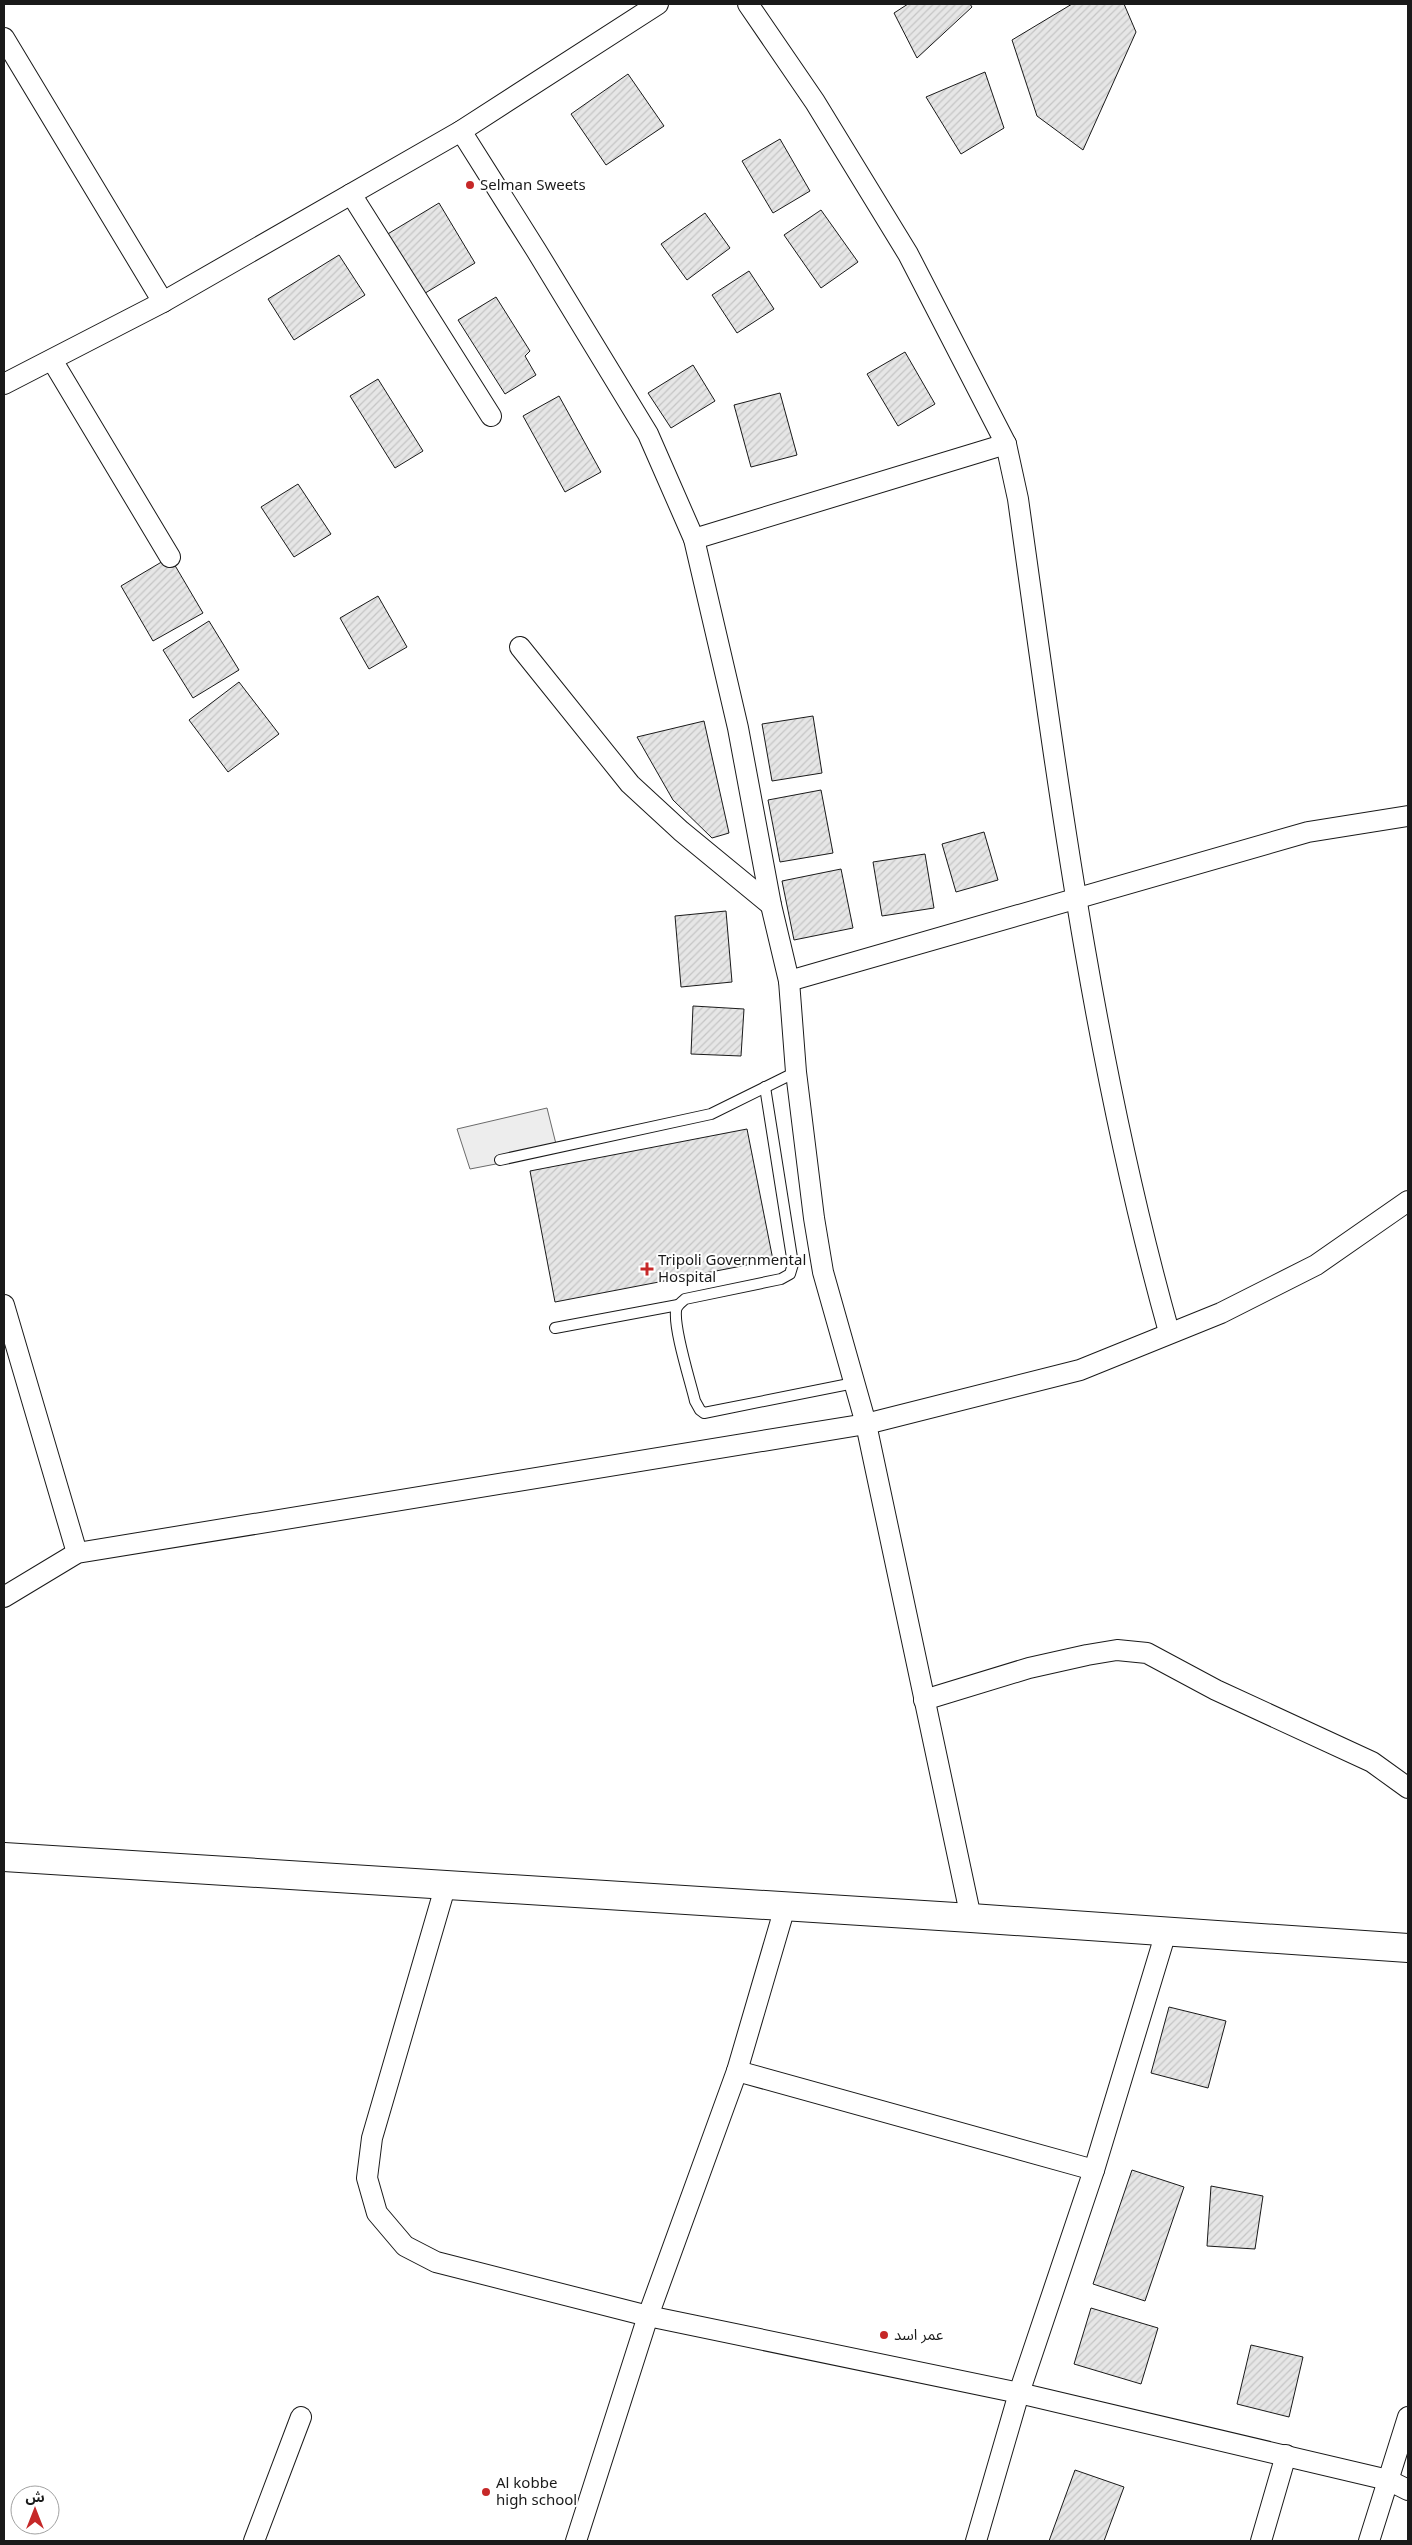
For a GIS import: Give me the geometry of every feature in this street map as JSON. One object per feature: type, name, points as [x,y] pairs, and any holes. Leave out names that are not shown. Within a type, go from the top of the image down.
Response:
[{"type":"main road","points":[[4,1857],[971,1918],[1408,1948]]},
{"type":"street","points":[[4,384],[163,302],[461,131],[658,4]]},
{"type":"street","points":[[748,4],[816,102],[908,254],[1006,444],[1018,499],[1077,900],[1102,1041],[1144,1237],[1169,1332]]},
{"type":"street","points":[[7,50],[163,302]]},
{"type":"street","points":[[461,131],[648,434],[694,539],[738,728],[771,904],[789,981],[796,1072],[814,1218],[823,1272],[866,1424],[971,1918]]},
{"type":"street","points":[[351,194],[490,416]]},
{"type":"street","points":[[52,360],[170,557]]},
{"type":"street","points":[[694,539],[1006,444]]},
{"type":"street","points":[[520,647],[630,784],[681,831],[771,904]]},
{"type":"street","points":[[789,981],[1077,900],[1308,832],[1408,816]]},
{"type":"street","points":[[4,1597],[77,1553],[866,1424],[1080,1370],[1169,1332],[1221,1313],[1316,1265],[1408,1201]]},
{"type":"street","points":[[4,1305],[77,1553]]},
{"type":"street","points":[[924,1700],[1029,1668],[1077,1657],[1117,1650],[1147,1653],[1216,1690],[1372,1762],[1408,1788]]},
{"type":"street","points":[[446,1884],[372,2138],[367,2178],[377,2212],[405,2246],[436,2262],[648,2316],[1018,2393],[1388,2480],[1408,2490]]},
{"type":"street","points":[[576,2541],[648,2316],[737,2071],[785,1907]]},
{"type":"street","points":[[976,2541],[1018,2393],[1094,2170],[1166,1932]]},
{"type":"street","points":[[737,2071],[1094,2170]]},
{"type":"street","points":[[254,2541],[301,2417]]},
{"type":"street","points":[[1369,2541],[1408,2417]]},
{"type":"street","points":[[1261,2541],[1286,2455]]},
{"type":"lane","points":[[500,1160],[711,1114],[796,1072]]},
{"type":"lane","points":[[765,1087],[793,1264],[790,1274],[782,1279],[685,1299],[678,1305],[675,1310],[695,1401],[704,1413],[854,1383]]},
{"type":"lane","points":[[555,1328],[678,1305]]},
{"type":"shaded area","points":[[547,1108],[558,1152],[470,1169],[457,1129]]},
{"type":"building","points":[[908,4],[970,4],[972,7],[917,58],[894,13]]},
{"type":"building","points":[[1072,4],[1124,4],[1136,32],[1083,150],[1037,116],[1012,40]]},
{"type":"building","points":[[985,72],[1004,128],[961,154],[926,97]]},
{"type":"building","points":[[628,74],[664,126],[606,165],[571,114]]},
{"type":"building","points":[[780,139],[810,191],[773,213],[742,161]]},
{"type":"building","points":[[439,203],[475,263],[422,295],[386,235]]},
{"type":"building","points":[[821,210],[858,262],[821,288],[784,235]]},
{"type":"building","points":[[705,213],[730,248],[687,280],[661,244]]},
{"type":"building","points":[[339,255],[365,295],[294,340],[268,299]]},
{"type":"building","points":[[749,271],[774,309],[737,333],[712,295]]},
{"type":"building","points":[[496,297],[530,351],[525,356],[536,375],[505,394],[458,320]]},
{"type":"building","points":[[905,352],[935,404],[898,426],[867,374]]},
{"type":"building","points":[[693,365],[715,401],[671,428],[648,393]]},
{"type":"building","points":[[378,379],[423,451],[395,468],[350,396]]},
{"type":"building","points":[[780,393],[797,455],[751,467],[734,405]]},
{"type":"building","points":[[559,396],[601,472],[565,492],[523,416]]},
{"type":"building","points":[[298,484],[331,534],[294,557],[261,507]]},
{"type":"building","points":[[170,557],[203,613],[153,641],[121,586]]},
{"type":"building","points":[[378,596],[407,647],[369,669],[340,618]]},
{"type":"building","points":[[209,621],[239,670],[193,698],[163,650]]},
{"type":"building","points":[[239,682],[279,734],[228,772],[189,720]]},
{"type":"building","points":[[813,716],[822,773],[772,781],[762,724]]},
{"type":"building","points":[[704,721],[729,833],[712,838],[673,800],[637,737]]},
{"type":"building","points":[[821,790],[833,853],[780,862],[768,800]]},
{"type":"building","points":[[984,832],[998,880],[956,892],[942,844]]},
{"type":"building","points":[[925,854],[934,908],[882,916],[873,862]]},
{"type":"building","points":[[841,869],[853,928],[794,940],[782,881]]},
{"type":"building","points":[[726,911],[732,982],[681,987],[675,916]]},
{"type":"building","points":[[693,1006],[744,1009],[741,1056],[691,1054]]},
{"type":"building","name":"Tripoli Governmental Hospital","points":[[747,1129],[773,1260],[555,1302],[530,1171]]},
{"type":"building","points":[[1169,2007],[1226,2021],[1208,2088],[1151,2073]]},
{"type":"building","points":[[1132,2170],[1184,2187],[1145,2301],[1093,2284]]},
{"type":"building","points":[[1211,2186],[1263,2196],[1255,2249],[1207,2246]]},
{"type":"building","points":[[1091,2308],[1158,2328],[1141,2384],[1074,2364]]},
{"type":"building","points":[[1251,2345],[1303,2357],[1289,2417],[1237,2404]]},
{"type":"building","points":[[1075,2470],[1124,2487],[1104,2541],[1049,2541]]},
{"type":"place","name":"Selman Sweets","points":[[470,185]]},
{"type":"place","name":"Tripoli Governmental Hospital","points":[[647,1269]]},
{"type":"place","name":"عمر اسد","points":[[884,2335]]},
{"type":"place","name":"Al kobbe high school","points":[[486,2492]]}]
